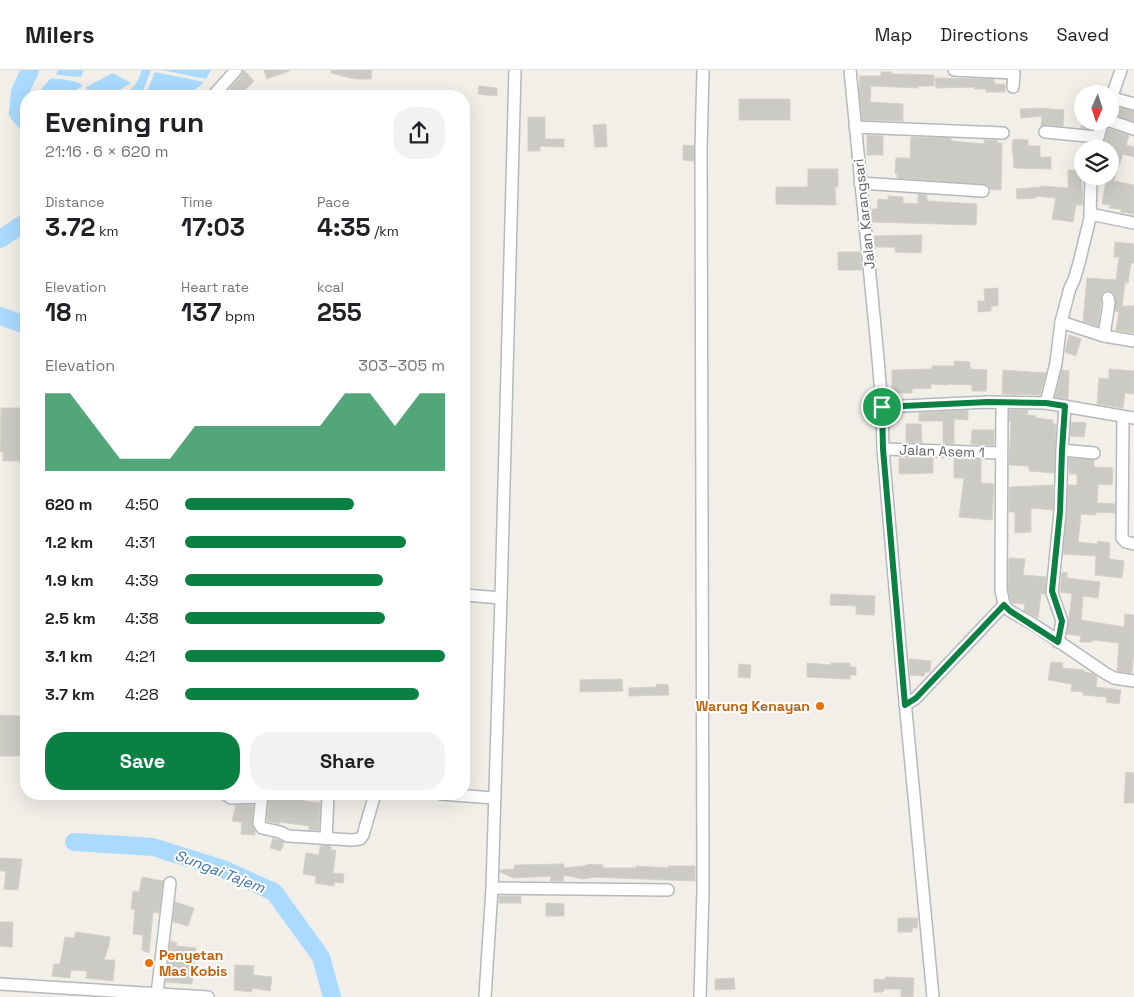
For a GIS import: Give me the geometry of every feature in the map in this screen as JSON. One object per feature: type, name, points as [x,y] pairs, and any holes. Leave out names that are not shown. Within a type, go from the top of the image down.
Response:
[{"type":"street","points":[[218,90],[236,70]]},
{"type":"street","points":[[485,997],[492,888],[514,70]]},
{"type":"street","points":[[700,997],[704,890],[701,148],[703,70]]},
{"type":"street","name":"Jalan Karangsari","points":[[850,70],[878,358],[883,449],[905,705],[933,997]]},
{"type":"street","points":[[954,70],[1014,71],[1013,87]]},
{"type":"street","points":[[1116,85],[1121,70]]},
{"type":"street","points":[[1119,101],[1134,104]]},
{"type":"street","points":[[1119,124],[1134,129]]},
{"type":"street","points":[[855,127],[1003,133]]},
{"type":"street","points":[[1097,140],[1100,130]]},
{"type":"street","points":[[1045,132],[1098,137]]},
{"type":"street","points":[[860,183],[983,191]]},
{"type":"street","points":[[1046,403],[1056,363],[1061,322],[1079,263],[1090,214],[1091,185]]},
{"type":"street","points":[[1090,214],[1134,223]]},
{"type":"street","points":[[1104,336],[1110,303],[1108,298]]},
{"type":"street","points":[[1061,322],[1104,336],[1134,341]]},
{"type":"street","points":[[1002,402],[1001,590],[1004,605],[1010,611],[1088,663],[1114,678],[1134,681]]},
{"type":"street","points":[[882,407],[1002,402],[1046,403],[1128,418],[1128,502],[1122,538],[1126,542],[1134,544]]},
{"type":"street","points":[[1058,642],[1062,621],[1052,591],[1060,512],[1065,406]]},
{"type":"street","name":"Jalan Asem 1","points":[[883,449],[1001,453]]},
{"type":"street","points":[[1062,450],[1094,453]]},
{"type":"street","points":[[470,595],[501,598]]},
{"type":"street","points":[[905,705],[916,698],[1004,605]]},
{"type":"street","points":[[470,796],[494,798]]},
{"type":"street","points":[[261,800],[259,823],[262,828],[288,836],[326,839],[360,839],[363,835],[373,800]]},
{"type":"street","points":[[326,839],[328,800]]},
{"type":"street","points":[[157,994],[170,883]]},
{"type":"street","points":[[492,888],[668,890]]},
{"type":"street","points":[[0,984],[63,992],[207,997]]},
{"type":"water","points":[[58,70],[84,70],[81,77],[56,75]]},
{"type":"water","points":[[142,70],[151,70],[143,90],[130,90],[134,86]]},
{"type":"water","points":[[162,70],[211,70],[206,79]]},
{"type":"water","points":[[155,72],[204,82],[195,90],[147,90]]},
{"type":"water","points":[[113,73],[131,83],[119,90],[87,90],[86,87]]},
{"type":"water","points":[[51,78],[73,81],[83,86],[76,90],[40,90]]},
{"type":"building","points":[[244,70],[254,81],[245,90],[229,90]]},
{"type":"building","points":[[264,70],[289,70],[289,71],[267,79]]},
{"type":"building","points":[[331,70],[372,70],[371,79],[355,79],[331,73]]},
{"type":"building","points":[[881,72],[934,75],[934,86],[918,86],[918,88],[871,86],[870,102],[903,104],[903,121],[862,120],[859,89],[860,76],[881,76]]},
{"type":"building","points":[[935,78],[994,79],[994,84],[1005,84],[1005,92],[986,92],[986,89],[974,89],[974,87],[936,88]]},
{"type":"building","points":[[479,86],[497,88],[497,96],[478,94]]},
{"type":"building","points":[[739,99],[790,99],[790,120],[739,120]]},
{"type":"building","points":[[1119,108],[1134,111],[1134,121],[1119,116]]},
{"type":"building","points":[[1020,109],[1064,110],[1063,126],[1041,126],[1042,116],[1021,118]]},
{"type":"building","points":[[528,117],[545,117],[545,139],[564,139],[564,147],[540,146],[540,151],[528,151]]},
{"type":"building","points":[[606,124],[607,147],[595,147],[593,125]]},
{"type":"building","points":[[1108,130],[1129,135],[1126,145],[1134,147],[1134,157],[1123,154],[1119,166],[1119,140],[1105,140]]},
{"type":"building","points":[[867,135],[883,136],[883,155],[867,155]]},
{"type":"building","points":[[911,137],[951,138],[951,141],[984,144],[984,140],[997,140],[997,143],[1002,143],[1001,190],[990,189],[988,185],[983,184],[897,178],[897,174],[895,174],[896,158],[910,158]]},
{"type":"building","points":[[1014,139],[1028,140],[1028,146],[1040,146],[1040,157],[1051,157],[1051,169],[1014,168],[1012,143]]},
{"type":"building","points":[[683,145],[694,146],[694,161],[683,160]]},
{"type":"building","points":[[808,169],[838,169],[838,187],[835,187],[836,205],[776,204],[776,187],[808,187]]},
{"type":"building","points":[[1068,170],[1074,170],[1074,185],[1082,185],[1083,205],[1076,205],[1073,222],[1052,219],[1056,198],[1035,196],[1036,198],[1017,199],[1016,189],[1041,186],[1068,188]]},
{"type":"building","points":[[1119,182],[1134,185],[1134,214],[1121,212],[1121,209],[1109,208],[1110,205],[1102,204],[1105,185],[1119,185]]},
{"type":"building","points":[[918,194],[927,195],[927,201],[977,204],[976,225],[872,222],[872,209],[877,209],[878,199],[888,200],[888,196],[903,197],[903,203],[918,204]]},
{"type":"building","points":[[922,235],[921,253],[895,252],[895,247],[875,247],[874,236]]},
{"type":"building","points":[[1115,242],[1134,244],[1134,263],[1131,263],[1128,283],[1125,283],[1122,306],[1134,306],[1134,333],[1116,330],[1119,312],[1115,311],[1115,297],[1110,291],[1103,292],[1101,296],[1098,326],[1083,321],[1087,278],[1116,280],[1119,257],[1114,257]]},
{"type":"building","points":[[838,252],[860,252],[862,270],[838,270]]},
{"type":"building","points":[[998,288],[998,306],[991,306],[991,311],[978,312],[978,301],[985,301],[984,289]]},
{"type":"building","points":[[1069,335],[1081,339],[1076,356],[1065,352]]},
{"type":"building","points":[[954,361],[970,362],[970,369],[987,370],[986,391],[972,391],[972,385],[931,384],[931,388],[912,389],[912,393],[892,393],[892,370],[932,369],[932,366],[954,366]]},
{"type":"building","points":[[1109,369],[1134,371],[1134,394],[1125,393],[1123,408],[1097,404],[1099,378],[1109,379]]},
{"type":"building","points":[[1003,370],[1046,373],[1040,395],[1002,394]]},
{"type":"building","points":[[1062,370],[1069,371],[1068,399],[1055,397]]},
{"type":"building","points":[[1,408],[20,408],[20,461],[3,461],[3,452],[0,452]]},
{"type":"building","points":[[968,410],[968,420],[954,419],[954,444],[943,444],[943,421],[919,421],[919,413]]},
{"type":"building","points":[[1009,410],[1028,410],[1027,415],[1053,420],[1053,424],[1056,424],[1054,473],[1029,471],[1029,466],[1009,465],[1011,421],[1009,421]]},
{"type":"building","points":[[1071,422],[1086,423],[1084,437],[1070,436]]},
{"type":"building","points":[[906,424],[921,424],[922,443],[906,442]]},
{"type":"building","points":[[972,430],[994,430],[994,445],[971,444]]},
{"type":"building","points":[[899,458],[933,458],[933,473],[899,474]]},
{"type":"building","points":[[1069,458],[1094,460],[1094,467],[1113,468],[1112,485],[1098,484],[1097,503],[1115,504],[1115,513],[1096,512],[1096,515],[1081,514],[1078,542],[1097,544],[1098,541],[1110,543],[1109,559],[1124,561],[1122,578],[1095,575],[1096,556],[1063,554],[1068,485],[1077,485],[1077,474],[1069,474]]},
{"type":"building","points":[[954,459],[981,460],[981,483],[994,484],[992,520],[959,517],[964,478],[954,478]]},
{"type":"building","points":[[1053,485],[1053,510],[1031,508],[1031,532],[1015,533],[1015,512],[1009,512],[1009,487]]},
{"type":"building","points":[[1009,558],[1025,559],[1023,575],[1046,577],[1045,594],[1041,594],[1038,618],[1024,611],[1025,604],[1013,603],[1011,601],[1008,589]]},
{"type":"building","points":[[1062,572],[1067,573],[1067,578],[1100,582],[1098,598],[1083,596],[1081,620],[1124,627],[1125,614],[1134,615],[1132,673],[1117,671],[1119,643],[1092,640],[1092,642],[1080,642],[1081,636],[1067,634],[1072,594],[1060,592]]},
{"type":"building","points":[[831,594],[875,596],[874,615],[856,614],[856,606],[830,605]]},
{"type":"building","points":[[909,659],[931,661],[930,672],[925,672],[924,676],[910,675]]},
{"type":"building","points":[[1051,662],[1063,663],[1062,668],[1084,670],[1084,672],[1092,673],[1097,677],[1096,687],[1121,690],[1119,704],[1106,702],[1107,697],[1083,695],[1083,692],[1071,691],[1072,684],[1048,680]]},
{"type":"building","points":[[807,663],[831,665],[831,663],[850,663],[850,667],[856,667],[856,675],[850,675],[850,679],[807,677]]},
{"type":"building","points":[[739,664],[751,665],[750,678],[738,677]]},
{"type":"building","points":[[622,679],[623,691],[580,692],[580,680]]},
{"type":"building","points":[[657,684],[668,685],[669,695],[629,696],[629,688],[656,687]]},
{"type":"building","points":[[0,715],[20,716],[20,756],[0,756]]},
{"type":"building","points":[[1126,772],[1134,773],[1134,803],[1124,803]]},
{"type":"building","points":[[269,800],[298,800],[320,803],[319,830],[309,830],[309,826],[267,821]]},
{"type":"building","points":[[236,805],[253,805],[252,822],[255,835],[241,834],[242,822],[232,821]]},
{"type":"building","points":[[273,838],[284,842],[281,851],[270,848]]},
{"type":"building","points":[[320,846],[331,846],[331,850],[336,850],[333,873],[344,874],[343,883],[335,882],[334,886],[315,883],[316,876],[303,874],[306,853],[319,855]]},
{"type":"building","points":[[0,858],[22,859],[18,890],[4,889],[6,871],[0,871]]},
{"type":"building","points":[[564,864],[564,868],[590,864],[603,865],[603,868],[695,866],[695,881],[593,877],[583,879],[564,875],[563,881],[550,881],[551,876],[514,878],[500,872],[500,870],[514,869],[515,865]]},
{"type":"building","points":[[142,877],[163,881],[159,913],[153,912],[149,953],[142,950],[143,935],[133,934],[135,910],[131,909],[133,891],[139,892]]},
{"type":"building","points":[[499,896],[521,896],[521,903],[499,903]]},
{"type":"building","points":[[175,902],[194,908],[188,926],[173,922]]},
{"type":"building","points":[[546,903],[564,904],[564,916],[546,916]]},
{"type":"building","points":[[898,918],[918,918],[917,928],[912,928],[912,932],[898,932]]},
{"type":"building","points":[[0,922],[13,922],[12,947],[0,946]]},
{"type":"building","points":[[76,932],[110,937],[104,960],[115,960],[113,981],[86,978],[87,971],[71,970],[70,978],[52,976],[54,964],[60,964],[65,937],[74,938]]},
{"type":"building","points":[[171,941],[177,943],[176,946],[196,948],[192,984],[166,982]]},
{"type":"building","points":[[235,965],[254,966],[253,975],[272,977],[270,991],[252,988],[252,992],[234,990]]},
{"type":"building","points":[[885,977],[914,978],[913,997],[901,997],[901,989],[884,989],[883,992],[874,992],[874,979],[885,980]]},
{"type":"building","points":[[734,978],[735,989],[715,990],[715,979]]},
{"type":"waterway","points":[[21,90],[30,70]]},
{"type":"waterway","points":[[20,92],[18,113],[20,116]]},
{"type":"waterway","points":[[0,239],[20,226]]},
{"type":"waterway","points":[[0,316],[20,323]]},
{"type":"waterway","name":"Sungai Tajem","points":[[74,842],[153,847],[223,869],[274,892],[321,957],[332,997]]},
{"type":"place","name":"Warung Kenayan","points":[[820,706]]},
{"type":"place","name":"Penyetan Mas Kobis","points":[[149,963]]},
{"type":"route","points":[[988,402],[1046,403],[1065,406],[1060,512],[1052,591],[1062,621],[1058,642],[1036,626],[1010,611],[1004,605],[916,698],[905,705],[883,449],[882,407],[988,402]]}]
